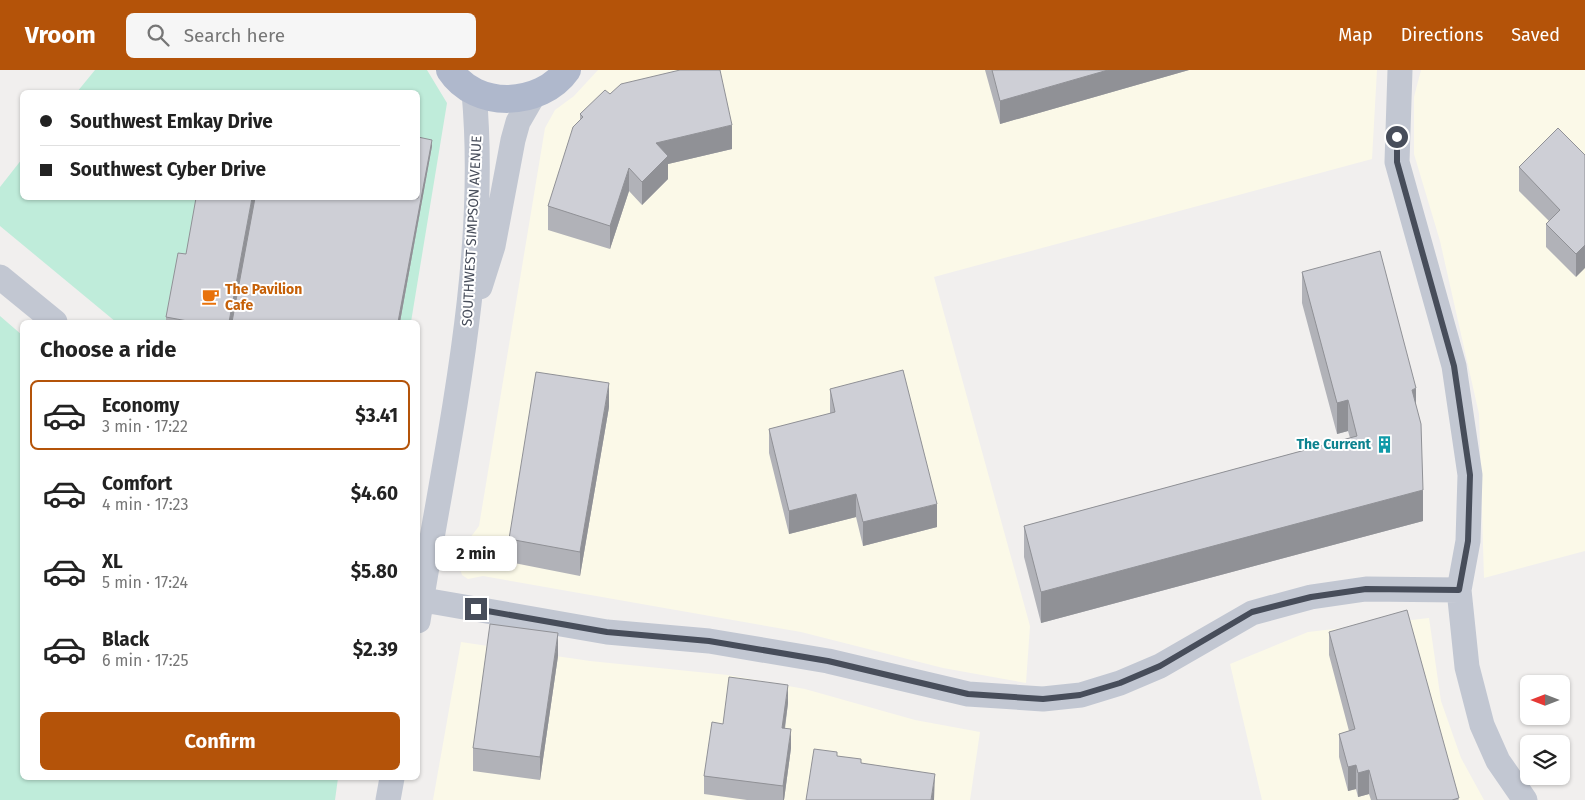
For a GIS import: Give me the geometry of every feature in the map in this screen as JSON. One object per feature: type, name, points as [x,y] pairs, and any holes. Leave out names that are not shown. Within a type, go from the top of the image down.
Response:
[{"type":"main road","points":[[450,70],[453,76],[474,92],[504,100],[533,96],[560,80],[567,70]]},
{"type":"street","points":[[1400,70],[1397,162],[1454,366],[1470,475],[1468,541],[1459,590],[1467,667],[1482,725],[1498,761],[1525,800]]},
{"type":"street","name":"SOUTHWEST SIMPSON AVENUE","points":[[420,601],[465,340],[473,246],[478,137],[474,92]]},
{"type":"street","name":"SOUTHWEST SIMPSON AVENUE","points":[[465,340],[492,246],[516,131],[533,96]]},
{"type":"street","points":[[0,277],[53,320]]},
{"type":"street","points":[[420,607],[607,632],[709,641],[828,661],[968,694],[1043,699],[1080,695],[1120,683],[1160,666],[1252,612],[1311,597],[1366,589],[1459,590]]},
{"type":"street","points":[[388,800],[392,780]]},
{"type":"shaded area","points":[[598,70],[1377,70],[1372,159],[934,277],[1030,626],[1026,683],[943,668],[801,632],[483,576],[468,579],[462,575],[460,569],[464,546],[479,526],[545,128],[555,110],[574,96]]},
{"type":"shaded area","points":[[1421,70],[1585,70],[1585,551],[1484,578],[1479,414],[1440,241],[1414,154],[1414,97]]},
{"type":"shaded area","points":[[1429,618],[1441,701],[1461,758],[1484,800],[1262,800],[1230,664],[1308,632]]},
{"type":"shaded area","points":[[461,642],[590,661],[728,675],[805,689],[915,720],[980,732],[970,800],[433,800]]},
{"type":"green space","points":[[95,70],[427,70],[447,103],[411,320],[114,320],[0,226],[0,187],[20,162],[20,200],[420,200],[420,90],[79,90]]},
{"type":"green space","points":[[0,316],[20,333],[20,780],[338,780],[335,800],[0,800]]},
{"type":"building","points":[[680,70],[720,70],[732,125],[656,143],[668,156],[642,182],[629,168],[610,226],[548,206],[573,127],[583,117],[580,114],[605,90],[610,94],[621,84]]},
{"type":"building","points":[[992,70],[1108,70],[1000,101]]},
{"type":"building","points":[[1558,128],[1585,155],[1585,245],[1576,254],[1546,224],[1560,210],[1519,167]]},
{"type":"building","points":[[420,137],[432,140],[398,320],[232,320],[255,200],[420,200]]},
{"type":"building","points":[[196,200],[252,200],[229,320],[182,320],[166,317],[178,253],[186,254]]},
{"type":"building","name":"The Current","points":[[1380,251],[1416,388],[1412,390],[1421,424],[1423,490],[1041,592],[1024,526],[1357,436],[1348,400],[1337,403],[1302,272]]},
{"type":"building","points":[[903,370],[937,504],[863,522],[856,494],[789,511],[769,429],[835,412],[830,389]]},
{"type":"building","points":[[536,372],[609,383],[580,552],[509,539]]},
{"type":"building","points":[[1407,610],[1459,798],[1452,800],[1377,800],[1369,770],[1358,773],[1356,765],[1348,767],[1339,734],[1355,729],[1329,632]]},
{"type":"building","points":[[490,624],[558,633],[540,757],[473,748]]},
{"type":"building","points":[[729,677],[788,685],[782,728],[791,729],[783,786],[704,776],[712,722],[723,724]]},
{"type":"building","points":[[814,749],[837,752],[837,756],[861,759],[861,763],[935,774],[931,800],[806,800]]},
{"type":"place","name":"The Pavilion Cafe","points":[[211,297]]},
{"type":"place","name":"The Current","points":[[1385,444]]},
{"type":"route","points":[[476,609],[607,632],[709,641],[828,661],[897,679],[968,694],[1043,699],[1080,695],[1120,683],[1160,666],[1252,612],[1311,597],[1366,589],[1459,590],[1468,541],[1470,475],[1454,366],[1397,162],[1397,137]]}]
